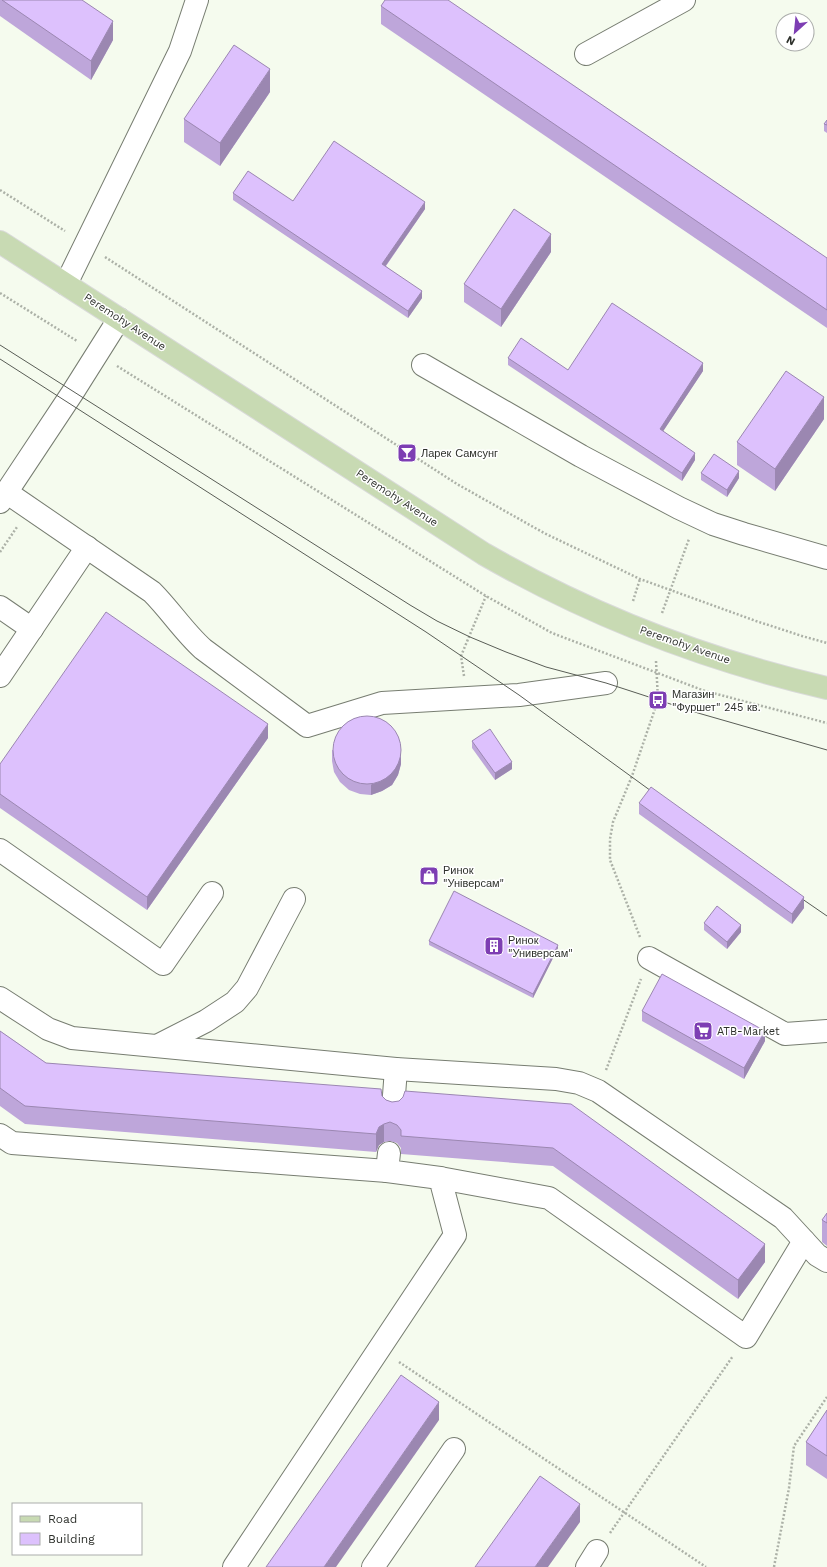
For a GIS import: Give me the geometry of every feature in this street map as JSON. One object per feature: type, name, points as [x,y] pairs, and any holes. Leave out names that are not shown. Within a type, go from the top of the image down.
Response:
[{"type":"main road","name":"Peremohy Avenue","points":[[0,242],[484,554],[529,580],[581,605],[655,636],[778,677],[827,688]]},
{"type":"street","points":[[66,284],[180,51],[197,0]]},
{"type":"street","points":[[586,54],[684,0]]},
{"type":"street","points":[[119,319],[98,354],[3,497],[30,508],[152,592],[203,649],[307,726],[382,703],[519,695],[606,683]]},
{"type":"street","points":[[424,365],[581,456],[698,516],[744,534],[827,558]]},
{"type":"street","points":[[0,676],[87,547]]},
{"type":"street","points":[[0,607],[32,629]]},
{"type":"street","points":[[0,850],[163,964],[212,893]]},
{"type":"street","points":[[157,1046],[206,1021],[235,1002],[247,988],[294,899]]},
{"type":"street","points":[[649,958],[785,1034],[827,1031]]},
{"type":"street","points":[[0,998],[48,1029],[72,1038],[396,1069],[556,1079],[579,1083],[598,1090],[783,1218],[817,1255],[827,1261]]},
{"type":"street","points":[[393,1108],[396,1069]]},
{"type":"street","points":[[0,1135],[12,1143],[388,1162],[440,1178],[549,1198],[746,1337],[804,1241]]},
{"type":"street","points":[[234,1567],[455,1235],[440,1178]]},
{"type":"street","points":[[373,1567],[454,1449]]},
{"type":"path","points":[[0,190],[457,484],[544,534],[640,579],[670,591],[802,636],[827,642]]},
{"type":"path","points":[[0,552],[30,508]]},
{"type":"path","points":[[598,1090],[649,958],[610,860],[610,839],[613,822],[632,776],[658,700],[655,636],[698,516]]},
{"type":"path","points":[[467,698],[461,656],[486,596]]},
{"type":"path","points":[[592,1559],[746,1337]]},
{"type":"path","points":[[379,1349],[706,1567]]},
{"type":"path","points":[[774,1567],[789,1488],[794,1446],[827,1397]]},
{"type":"building","points":[[2,0],[82,0],[113,21],[91,61]]},
{"type":"building","points":[[385,0],[448,0],[827,258],[827,310],[381,6]]},
{"type":"building","points":[[234,45],[270,69],[220,143],[184,119]]},
{"type":"building","points":[[334,141],[425,202],[382,264],[422,291],[408,311],[233,193],[248,171],[293,201]]},
{"type":"building","points":[[514,209],[551,234],[501,309],[464,284]]},
{"type":"building","points":[[612,303],[703,363],[660,429],[695,453],[682,473],[508,358],[521,338],[568,370]]},
{"type":"building","points":[[786,371],[824,397],[775,469],[737,442]]},
{"type":"building","points":[[714,454],[739,471],[727,490],[701,473]]},
{"type":"building","points":[[106,612],[268,724],[147,897],[0,794],[0,764]]},
{"type":"building","points":[[367,716],[380,718],[391,726],[399,737],[401,750],[399,763],[391,774],[380,782],[367,784],[354,782],[343,774],[335,763],[333,750],[335,737],[343,726],[354,718]]},
{"type":"building","points":[[490,729],[512,762],[495,773],[472,741]]},
{"type":"building","points":[[651,787],[804,897],[792,914],[639,803]]},
{"type":"building","name":"Ринок \"Универсам\"","points":[[454,891],[558,945],[533,994],[429,941]]},
{"type":"building","points":[[717,906],[741,925],[727,942],[704,923]]},
{"type":"building","name":"ATB-Market","points":[[662,974],[765,1031],[744,1068],[642,1011]]},
{"type":"building","points":[[0,1031],[46,1063],[381,1089],[382,1096],[386,1100],[392,1102],[399,1101],[403,1097],[405,1091],[571,1104],[765,1244],[738,1280],[553,1148],[401,1136],[401,1130],[397,1125],[390,1122],[379,1127],[376,1134],[25,1106],[0,1088]]},
{"type":"building","points":[[827,1213],[827,1223],[822,1220]]},
{"type":"building","points":[[401,1375],[439,1402],[324,1567],[266,1567]]},
{"type":"building","points":[[827,1410],[827,1456],[806,1442]]},
{"type":"building","points":[[540,1476],[580,1504],[535,1567],[475,1567]]},
{"type":"tram line","points":[[0,345],[437,621],[470,637],[546,667],[606,683],[698,713],[827,750]]},
{"type":"tram line","points":[[0,359],[426,632],[519,695],[658,796]]},
{"type":"tram line","points":[[795,894],[827,916]]},
{"type":"place","name":"Ларек Самсунг","points":[[407,453]]},
{"type":"place","name":"Магазин \"Фуршет\" 245 кв.","points":[[658,700]]},
{"type":"place","name":"Ринок \"Універсам\"","points":[[429,876]]},
{"type":"place","name":"Ринок \"Универсам\"","points":[[494,946]]},
{"type":"place","name":"ATB-Market","points":[[703,1031]]}]
